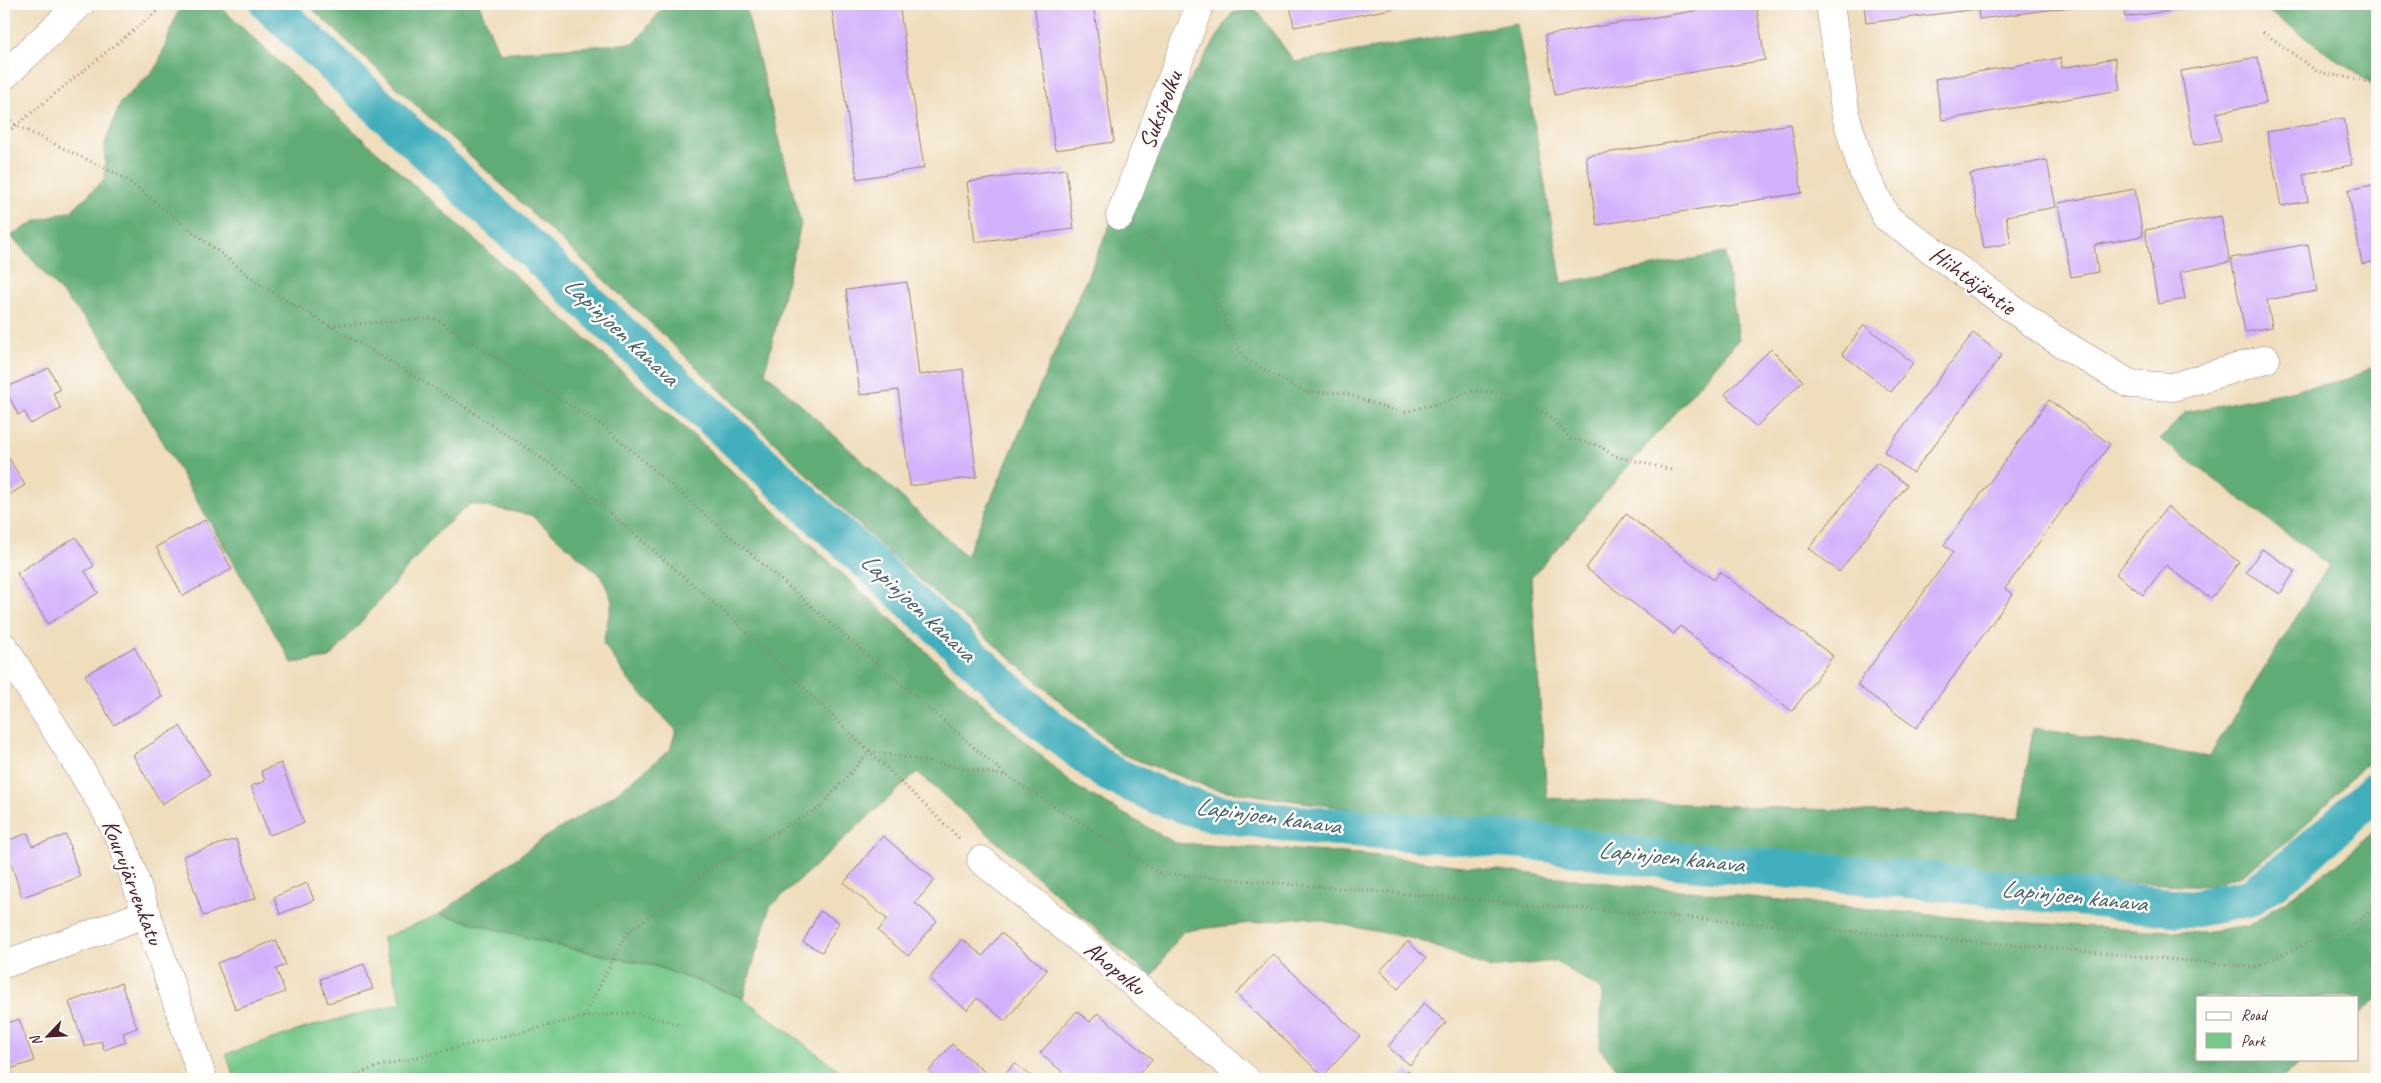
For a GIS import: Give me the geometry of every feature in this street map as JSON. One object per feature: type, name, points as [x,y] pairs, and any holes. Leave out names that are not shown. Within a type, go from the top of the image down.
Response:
[{"type":"street","points":[[4,76],[80,4]]},
{"type":"street","name":"Suksipolku","points":[[1120,216],[1200,4]]},
{"type":"street","name":"Hiihtäjäntie","points":[[1830,4],[1846,117],[1862,169],[1886,217],[2053,338],[2130,384],[2173,387],[2266,359]]},
{"type":"street","name":"Kourujärvenkatu","points":[[4,647],[104,807],[123,845],[203,1079]]},
{"type":"street","name":"Ahopolku","points":[[980,860],[1103,958],[1246,1079]]},
{"type":"street","points":[[4,964],[147,913]]},
{"type":"path","points":[[4,14],[14,4]]},
{"type":"path","points":[[4,135],[166,4]]},
{"type":"path","points":[[2263,32],[2318,72],[2365,81],[2377,72]]},
{"type":"path","points":[[4,112],[15,125],[123,177],[261,285],[458,403],[565,474],[727,614],[980,860]]},
{"type":"path","points":[[1120,216],[1186,265],[1210,289],[1244,358],[1305,392],[1344,393],[1401,413],[1448,400],[1474,390],[1514,395],[1547,414],[1571,439],[1598,445],[1615,456],[1672,470]]},
{"type":"path","points":[[329,326],[434,318],[602,426],[1007,776],[1159,873],[2017,945],[2254,967],[2355,922],[2377,908]]},
{"type":"path","points":[[870,751],[1007,776]]},
{"type":"path","points":[[584,1017],[626,934],[708,871],[820,807],[870,751]]},
{"type":"path","points":[[346,1079],[376,1067],[584,1017],[634,1013],[681,1025]]},
{"type":"green space","points":[[185,4],[217,4],[325,105],[694,436],[958,681],[1075,786],[1175,843],[1361,854],[1609,883],[1982,920],[2202,933],[2249,926],[2341,861],[2377,828],[2377,998],[2358,1015],[2358,996],[2196,996],[2196,1060],[2305,1060],[2281,1079],[1626,1079],[1600,1049],[1602,990],[1555,961],[1491,968],[1415,939],[1303,917],[1183,931],[1151,977],[917,772],[770,907],[743,998],[655,966],[550,944],[440,914],[541,840],[614,795],[670,750],[676,730],[630,682],[603,643],[612,601],[602,577],[531,515],[470,504],[438,532],[330,658],[292,663],[102,338],[11,236],[36,221],[71,211],[105,179],[105,143],[121,102],[157,67],[177,14]]},
{"type":"green space","points":[[307,4],[479,4],[499,53],[635,43],[666,4],[745,5],[801,224],[765,372],[966,556],[1132,174],[1232,13],[1255,9],[1295,62],[1517,23],[1562,283],[1725,253],[1739,339],[1531,578],[1547,798],[2020,818],[2033,728],[2209,757],[2329,565],[2160,439],[2186,412],[2345,380],[2377,365],[2377,758],[2363,767],[2291,839],[2242,875],[2210,886],[2030,878],[1627,839],[1406,817],[1213,789],[1121,754],[886,551],[659,331]]},
{"type":"green space","points":[[2258,4],[2377,4],[2377,88]]},
{"type":"green space","points":[[440,914],[550,944],[655,966],[743,998],[851,1079],[235,1079],[226,1054],[312,1026],[402,1003],[382,938]]},
{"type":"building","points":[[831,4],[899,4],[924,168],[857,179]]},
{"type":"building","points":[[1034,4],[1093,4],[1114,142],[1055,150]]},
{"type":"building","points":[[1290,4],[1413,4],[1413,5],[1294,27]]},
{"type":"building","points":[[1737,4],[1756,4],[1765,60],[1555,95],[1545,35]]},
{"type":"building","points":[[1864,4],[2079,4],[2079,6],[1979,19],[1978,9],[1866,23]]},
{"type":"building","points":[[2123,4],[2184,4],[2185,9],[2125,17]]},
{"type":"building","points":[[2258,57],[2266,103],[2216,113],[2221,140],[2194,145],[2181,71]]},
{"type":"building","points":[[2061,58],[2062,68],[2115,58],[2120,90],[1942,120],[1935,79]]},
{"type":"building","points":[[2344,118],[2352,165],[2303,174],[2308,201],[2281,206],[2267,132]]},
{"type":"building","points":[[1791,124],[1802,193],[1597,225],[1586,156]]},
{"type":"building","points":[[2047,160],[2056,207],[2006,216],[2011,243],[1984,248],[1970,174]]},
{"type":"building","points":[[1066,169],[1074,229],[975,242],[967,182]]},
{"type":"building","points":[[2377,184],[2377,261],[2362,264],[2348,190]]},
{"type":"building","points":[[2135,189],[2143,236],[2094,245],[2098,272],[2071,277],[2058,203]]},
{"type":"building","points":[[2221,216],[2230,262],[2180,272],[2185,299],[2158,304],[2145,230]]},
{"type":"building","points":[[2308,244],[2317,291],[2267,300],[2272,327],[2245,332],[2231,258]]},
{"type":"building","points":[[907,282],[919,375],[963,369],[977,477],[910,486],[898,390],[860,395],[846,290]]},
{"type":"building","points":[[1864,325],[1913,363],[1891,392],[1842,354]]},
{"type":"building","points":[[1973,333],[2002,355],[1913,473],[1884,452]]},
{"type":"building","points":[[1771,349],[1803,381],[1756,427],[1725,394]]},
{"type":"building","points":[[49,368],[60,390],[53,393],[61,409],[30,424],[25,412],[18,415],[5,388]]},
{"type":"building","points":[[2049,400],[2110,444],[2005,589],[2013,594],[1916,728],[1857,685],[1953,552],[1944,545]]},
{"type":"building","points":[[4,450],[25,485],[4,498]]},
{"type":"building","points":[[1877,462],[1907,485],[1839,572],[1809,548]]},
{"type":"building","points":[[2167,507],[2239,562],[2211,599],[2166,565],[2143,595],[2116,574]]},
{"type":"building","points":[[1626,514],[1714,580],[1720,572],[1833,656],[1792,711],[1680,626],[1674,634],[1586,568]]},
{"type":"building","points":[[205,520],[232,569],[183,596],[156,547]]},
{"type":"building","points":[[76,537],[94,566],[85,571],[98,593],[48,624],[17,573]]},
{"type":"building","points":[[2262,549],[2295,571],[2280,594],[2246,572]]},
{"type":"building","points":[[134,647],[162,697],[114,725],[85,675]]},
{"type":"building","points":[[180,726],[210,775],[162,804],[133,755]]},
{"type":"building","points":[[281,763],[304,823],[269,835],[251,786],[265,781],[261,771]]},
{"type":"building","points":[[28,833],[32,846],[66,835],[80,877],[22,897],[4,842]]},
{"type":"building","points":[[883,836],[935,880],[915,903],[937,921],[908,956],[878,931],[887,919],[844,883]]},
{"type":"building","points":[[236,839],[256,898],[203,916],[183,856]]},
{"type":"building","points":[[307,883],[314,900],[280,914],[274,897]]},
{"type":"building","points":[[820,911],[839,922],[822,952],[803,942]]},
{"type":"building","points":[[1001,933],[1047,970],[1005,1021],[977,998],[967,1010],[929,979],[962,939],[983,956]]},
{"type":"building","points":[[276,940],[286,965],[276,969],[285,992],[236,1010],[217,963]]},
{"type":"building","points":[[1408,941],[1426,959],[1398,989],[1380,971]]},
{"type":"building","points":[[1273,954],[1360,1036],[1323,1076],[1236,994]]},
{"type":"building","points":[[364,964],[373,989],[328,1003],[320,979]]},
{"type":"building","points":[[121,983],[137,1028],[123,1033],[126,1042],[104,1050],[101,1041],[85,1047],[69,1002]]},
{"type":"building","points":[[1424,1003],[1446,1022],[1410,1065],[1388,1047]]},
{"type":"building","points":[[1077,1011],[1090,1022],[1098,1013],[1152,1059],[1135,1079],[1071,1079],[1040,1053]]},
{"type":"building","points":[[19,1019],[34,1061],[10,1069],[14,1079],[4,1079],[4,1024]]},
{"type":"building","points":[[952,1044],[987,1074],[983,1079],[938,1079],[929,1071]]},
{"type":"building","points":[[1014,1063],[1035,1079],[1002,1079]]},
{"type":"building","points":[[1408,1070],[1417,1079],[1398,1079]]},
{"type":"waterway","name":"Lapinjoen kanava","points":[[269,4],[642,353],[1038,718],[1107,772],[1159,796],[1207,812],[1294,824],[1523,840],[1661,859],[1920,880],[2190,909],[2249,898],[2293,866],[2377,789]]}]
